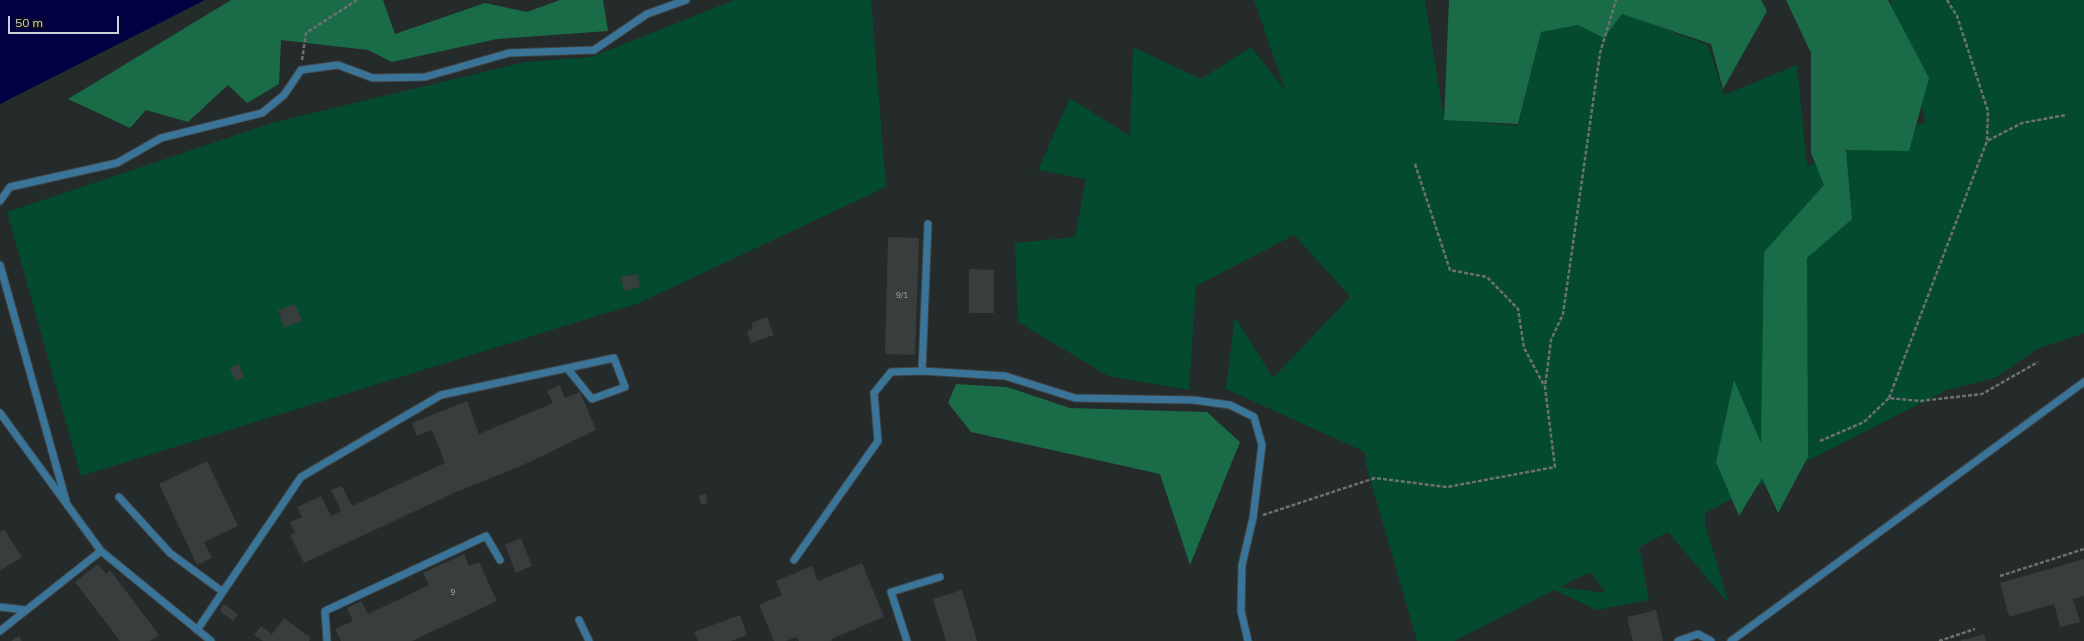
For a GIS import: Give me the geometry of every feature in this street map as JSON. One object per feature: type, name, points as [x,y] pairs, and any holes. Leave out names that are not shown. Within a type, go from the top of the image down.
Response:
[{"type":"lane","points":[[0,201],[10,187],[117,163],[161,138],[262,113],[284,95],[301,70],[338,65],[373,78],[425,77],[509,53],[594,50],[647,14],[686,0]]},
{"type":"lane","points":[[922,371],[928,224]]},
{"type":"lane","points":[[0,265],[68,505]]},
{"type":"lane","points":[[197,630],[301,477],[441,395],[567,368],[614,358],[625,387],[592,399],[567,368]]},
{"type":"lane","points":[[794,560],[878,441],[874,393],[891,372],[922,371],[1005,376],[1075,398],[1193,400],[1230,405],[1254,417],[1262,445],[1253,518],[1242,565],[1241,611],[1248,641]]},
{"type":"lane","points":[[1731,641],[2084,382]]},
{"type":"lane","points":[[0,414],[101,551],[211,641]]},
{"type":"lane","points":[[119,497],[170,553],[223,592]]},
{"type":"lane","points":[[327,641],[325,611],[486,536],[500,560]]},
{"type":"lane","points":[[0,631],[101,551]]},
{"type":"lane","points":[[907,641],[891,592],[940,577]]},
{"type":"lane","points":[[0,607],[26,610]]},
{"type":"lane","points":[[579,620],[589,641]]},
{"type":"lane","points":[[1678,641],[1698,634],[1711,641]]},
{"type":"path","points":[[301,70],[306,33],[357,0]]},
{"type":"path","points":[[1253,518],[1375,478],[1447,486],[1555,467],[1545,387],[1551,340],[1563,314],[1600,53],[1616,0]]},
{"type":"path","points":[[1820,441],[1864,422],[1889,398],[1987,141],[1988,111],[1957,16],[1947,0]]},
{"type":"path","points":[[1987,141],[2022,123],[2066,115]]},
{"type":"path","points":[[1415,164],[1450,270],[1486,277],[1518,309],[1524,348],[1545,387]]},
{"type":"path","points":[[1889,398],[1920,401],[1982,394],[2038,362]]},
{"type":"path","points":[[2000,576],[2084,549]]},
{"type":"path","points":[[1939,641],[1975,629]]},
{"type":"green space","points":[[231,0],[383,0],[395,34],[485,3],[527,12],[560,0],[603,0],[608,31],[497,39],[392,62],[368,50],[281,40],[279,84],[247,103],[228,85],[188,122],[146,110],[130,128],[68,99]]},
{"type":"green space","points":[[734,0],[871,0],[886,187],[639,303],[81,476],[7,212],[275,122],[525,62],[591,57]]},
{"type":"green space","points":[[1254,0],[1425,0],[1444,119],[1518,126],[1541,32],[1616,11],[1708,45],[1724,95],[1797,65],[1807,166],[1926,122],[1890,0],[2084,0],[2084,333],[2037,349],[1995,378],[1947,390],[1705,513],[1705,524],[1729,604],[1668,532],[1639,547],[1649,600],[1597,610],[1554,590],[1454,641],[1417,641],[1366,465],[1365,452],[1226,389],[1235,317],[1273,378],[1349,298],[1349,295],[1294,235],[1196,286],[1189,390],[1108,376],[1018,322],[1015,243],[1075,237],[1086,179],[1038,170],[1070,98],[1130,136],[1133,47],[1201,79],[1251,47],[1285,90]],"holes":[[[1590,572],[1606,593],[1560,587]]]},
{"type":"green space","points":[[1449,0],[1761,0],[1767,11],[1723,89],[1711,44],[1622,14],[1604,38],[1578,25],[1541,32],[1518,124],[1444,120]]},
{"type":"green space","points":[[1786,0],[1888,0],[1929,78],[1909,151],[1846,150],[1852,219],[1807,258],[1808,457],[1778,513],[1762,478],[1739,516],[1716,462],[1734,380],[1761,443],[1764,252],[1824,185],[1811,153],[1811,53]]},
{"type":"green space","points":[[956,384],[1007,387],[1070,408],[1207,412],[1240,442],[1190,565],[1160,474],[971,432],[948,403]]},
{"type":"shaded area","points":[[0,0],[205,0],[0,104]]},
{"type":"building","points":[[888,237],[919,238],[915,355],[885,354]]},
{"type":"building","points":[[969,269],[994,270],[994,313],[969,313]]},
{"type":"building","points":[[637,274],[640,287],[624,291],[621,277]]},
{"type":"building","points":[[295,304],[302,321],[284,327],[278,310]]},
{"type":"building","points":[[767,317],[774,335],[751,343],[747,331],[753,329],[751,323]]},
{"type":"building","points":[[239,364],[244,377],[235,381],[230,368]]},
{"type":"building","points":[[560,385],[565,398],[580,392],[596,430],[521,466],[456,492],[304,563],[290,535],[295,533],[290,522],[302,517],[297,507],[321,496],[331,516],[341,511],[331,490],[342,486],[352,506],[445,463],[432,430],[417,436],[412,423],[467,401],[479,434],[553,403],[547,391]]},
{"type":"building","points":[[207,461],[238,526],[204,542],[212,558],[197,565],[159,484]]},
{"type":"building","points":[[706,494],[708,503],[701,505],[699,496]]},
{"type":"building","points":[[4,529],[22,557],[0,571],[0,532]]},
{"type":"building","points":[[521,538],[532,566],[516,573],[505,545]]},
{"type":"building","points":[[464,554],[469,566],[479,562],[497,601],[412,641],[341,641],[335,629],[353,621],[347,608],[361,601],[368,614],[429,585],[423,573]]},
{"type":"building","points":[[2084,559],[2084,596],[2073,599],[2080,622],[2060,627],[2054,604],[2009,617],[2000,583]]},
{"type":"building","points":[[862,563],[884,617],[831,639],[832,641],[799,641],[797,637],[786,641],[774,641],[759,605],[782,595],[776,581],[812,566],[818,581]]},
{"type":"building","points":[[98,564],[106,574],[110,570],[159,635],[150,641],[120,641],[75,582]]},
{"type":"building","points":[[962,590],[977,641],[946,641],[933,599]]},
{"type":"building","points":[[224,604],[238,614],[233,621],[220,611]]},
{"type":"building","points":[[1656,610],[1663,641],[1633,641],[1627,617]]},
{"type":"building","points":[[740,615],[747,635],[731,641],[698,641],[694,632]]},
{"type":"building","points":[[284,618],[311,638],[309,641],[263,641],[254,635],[261,626],[272,634]]},
{"type":"building","points":[[1984,634],[1986,641],[1959,641]]},
{"type":"building","points":[[19,636],[22,641],[11,641]]}]
